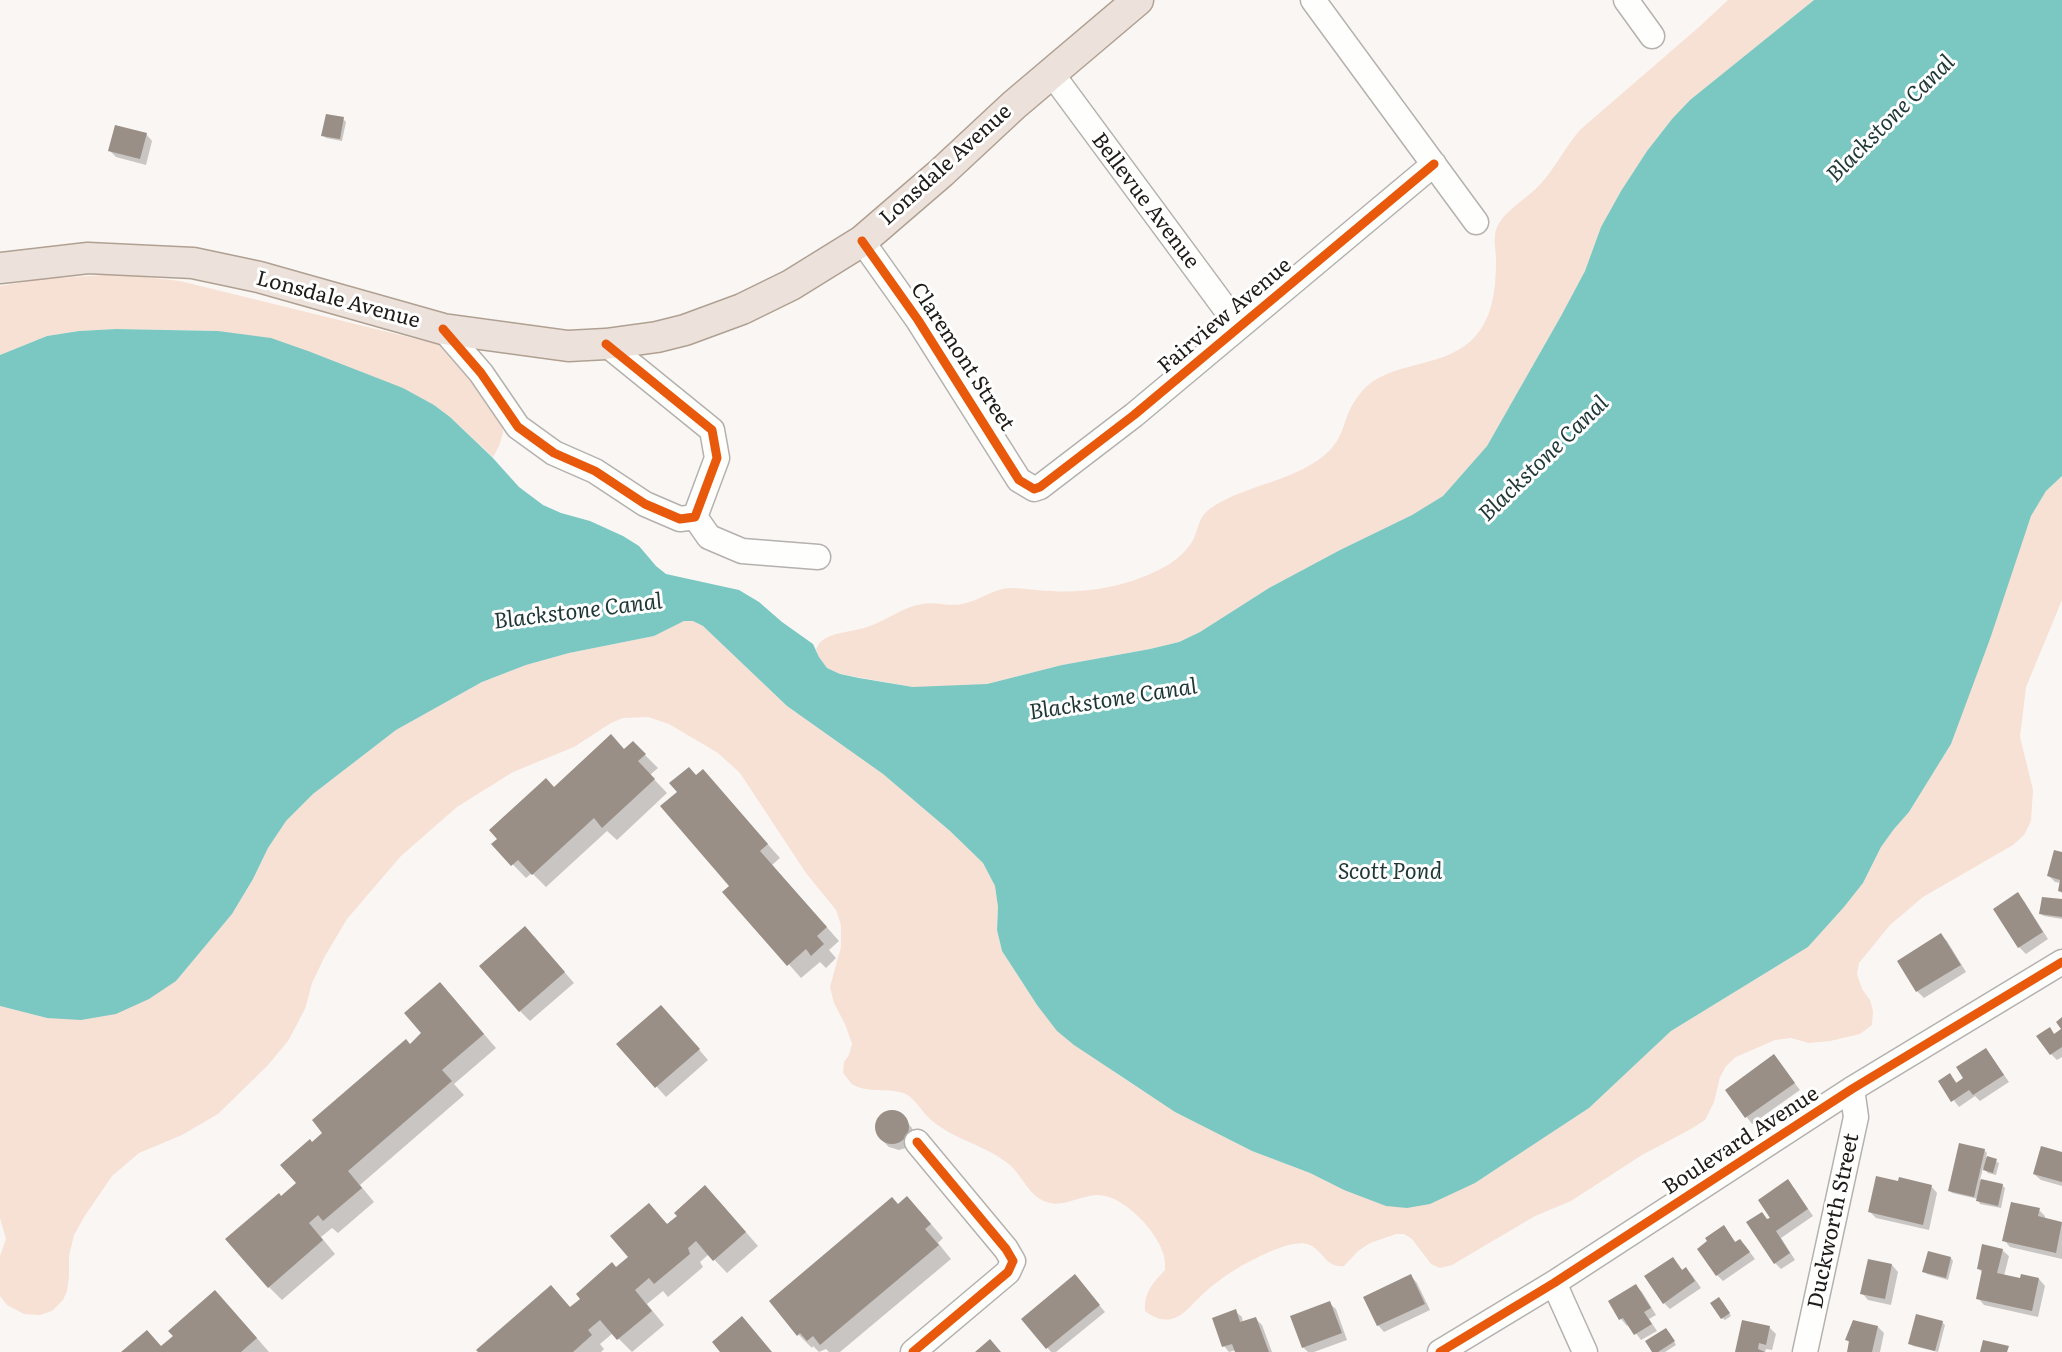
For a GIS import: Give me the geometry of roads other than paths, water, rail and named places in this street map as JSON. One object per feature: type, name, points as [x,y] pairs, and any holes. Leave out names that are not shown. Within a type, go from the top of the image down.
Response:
[{"type":"main road","name":"Lonsdale Avenue","points":[[0,268],[88,258],[193,263],[259,277],[443,329],[568,346],[606,344],[657,337],[686,330],[742,309],[791,285],[862,241],[941,173],[1014,105],[1138,0]]},
{"type":"street","points":[[1313,0],[1476,222]]},
{"type":"street","points":[[1626,0],[1652,36]]},
{"type":"street","name":"Bellevue Avenue","points":[[1052,74],[1239,327]]},
{"type":"street","name":"Fairview Avenue","points":[[1035,489],[1134,416],[1434,165]]},
{"type":"street","name":"Claremont Street","points":[[862,241],[918,320],[1019,480],[1035,489]]},
{"type":"street","points":[[443,329],[482,373],[518,427],[554,453],[595,471],[645,504],[680,519],[695,517]]},
{"type":"street","points":[[606,344],[712,430],[717,458],[695,517]]},
{"type":"street","points":[[695,517],[709,537],[742,551],[818,556]]},
{"type":"street","name":"Boulevard Avenue","points":[[1440,1352],[1554,1283],[1852,1089],[2062,962]]},
{"type":"street","name":"Duckworth Street","points":[[1805,1352],[1856,1117],[1852,1089]]},
{"type":"street","points":[[913,1352],[1008,1272],[1012,1261],[1006,1250],[917,1142]]},
{"type":"street","points":[[1554,1283],[1585,1352]]},
{"type":"water","name":"Scott Pond","points":[[1814,0],[2062,0],[2062,476],[2046,491],[2031,516],[1990,639],[1951,744],[1909,812],[1881,847],[1863,883],[1844,907],[1808,947],[1671,1031],[1589,1108],[1475,1183],[1430,1204],[1407,1208],[1386,1206],[1252,1151],[1175,1112],[1074,1045],[1057,1031],[1037,1005],[1002,951],[997,930],[998,907],[995,886],[983,863],[950,831],[883,774],[787,706],[703,626],[693,621],[684,621],[654,636],[569,653],[526,665],[482,682],[396,730],[313,794],[286,821],[268,848],[232,914],[176,981],[149,999],[116,1014],[81,1020],[47,1018],[0,1006],[0,355],[47,336],[79,331],[116,329],[218,331],[271,338],[403,388],[434,405],[492,457],[519,487],[543,505],[590,521],[623,536],[639,546],[666,574],[739,590],[759,602],[813,644],[827,668],[840,674],[913,687],[987,684],[1062,665],[1179,642],[1200,632],[1269,588],[1412,515],[1443,496],[1487,446],[1585,271],[1601,227],[1647,151],[1690,100]]},
{"type":"water label","name":"Blackstone Canal","points":[[1891,119]]},
{"type":"water label","name":"Blackstone Canal","points":[[1544,459]]},
{"type":"water label","name":"Blackstone Canal","points":[[578,612]]},
{"type":"water label","name":"Blackstone Canal","points":[[1113,700]]}]
